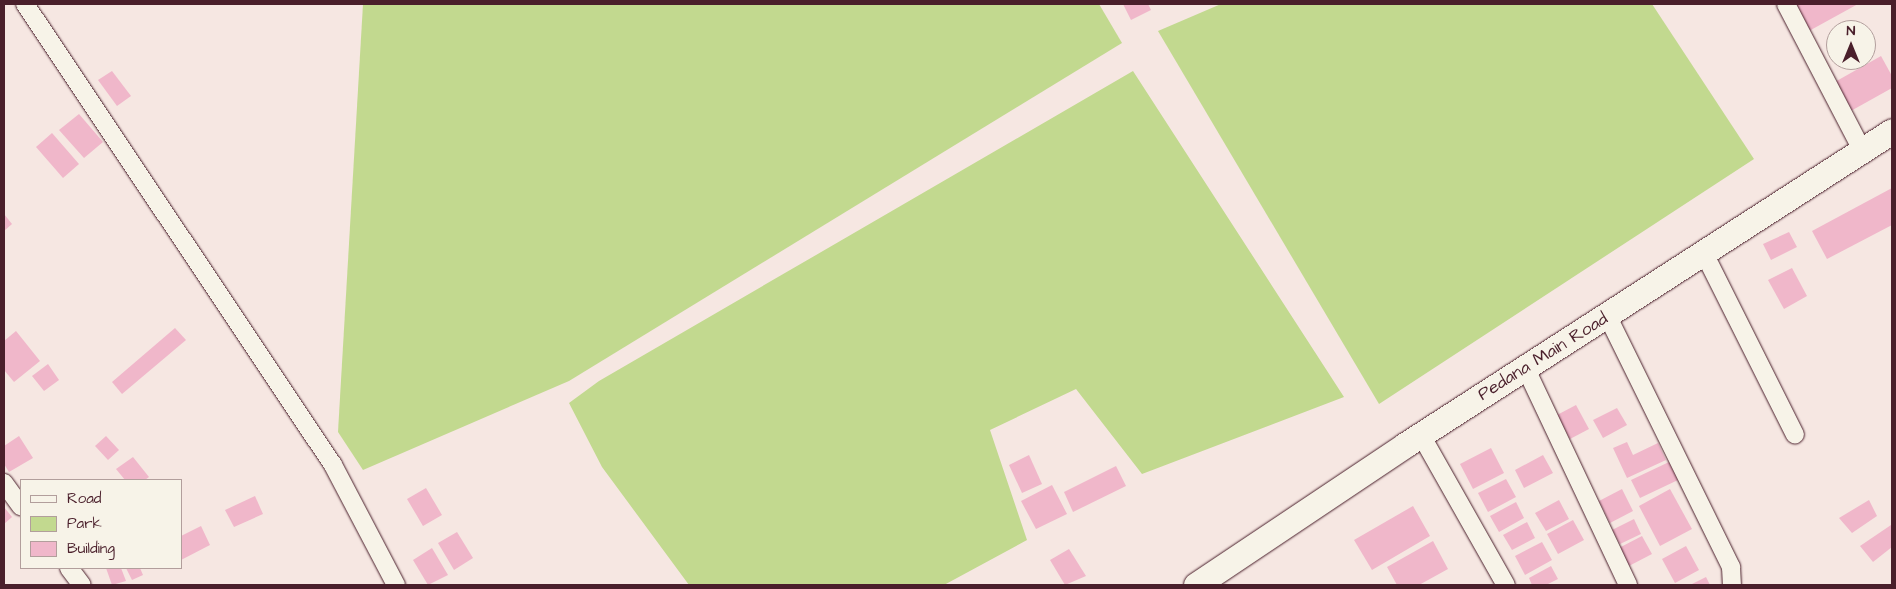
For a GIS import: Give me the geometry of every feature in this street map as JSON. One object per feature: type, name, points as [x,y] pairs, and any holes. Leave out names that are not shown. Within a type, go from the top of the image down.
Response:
[{"type":"main road","name":"Pedana Main Road","points":[[1206,582],[1421,435],[1892,132]]},
{"type":"street","points":[[26,4],[333,465],[396,585]]},
{"type":"street","points":[[1786,4],[1862,150]]},
{"type":"street","points":[[1704,253],[1795,435]]},
{"type":"street","points":[[1608,316],[1731,567],[1732,585]]},
{"type":"street","points":[[1526,369],[1628,585]]},
{"type":"street","points":[[1421,435],[1506,585]]},
{"type":"street","points":[[4,483],[20,505]]},
{"type":"street","points":[[70,569],[82,585]]},
{"type":"green space","points":[[363,4],[1099,4],[1122,43],[569,381],[363,470],[338,432]]},
{"type":"green space","points":[[1221,4],[1652,4],[1754,159],[1379,404],[1158,31]]},
{"type":"green space","points":[[1133,71],[1344,397],[1142,474],[1076,389],[990,430],[1027,540],[944,585],[689,585],[602,467],[569,403],[599,381]]},
{"type":"building","points":[[1123,4],[1148,4],[1151,10],[1131,20]]},
{"type":"building","points":[[1793,4],[1858,4],[1826,20],[1809,31]]},
{"type":"building","points":[[1881,56],[1892,76],[1892,88],[1849,112],[1833,83],[1856,70],[1876,70],[1876,59]]},
{"type":"building","points":[[112,71],[131,96],[117,106],[98,80]]},
{"type":"building","points":[[79,114],[103,142],[84,158],[59,130]]},
{"type":"building","points":[[52,133],[79,164],[63,178],[36,147]]},
{"type":"building","points":[[1892,188],[1892,225],[1827,259],[1812,231]]},
{"type":"building","points":[[4,214],[12,224],[4,231]]},
{"type":"building","points":[[1789,232],[1797,247],[1771,260],[1763,244]]},
{"type":"building","points":[[1792,268],[1807,296],[1784,309],[1768,280]]},
{"type":"building","points":[[175,328],[186,340],[122,394],[112,382]]},
{"type":"building","points":[[16,331],[40,361],[14,382],[4,370],[4,341]]},
{"type":"building","points":[[48,364],[59,380],[44,391],[32,376]]},
{"type":"building","points":[[1576,405],[1589,429],[1570,439],[1557,415]]},
{"type":"building","points":[[1617,408],[1627,425],[1603,438],[1593,420]]},
{"type":"building","points":[[19,436],[33,458],[9,472],[4,464],[4,446]]},
{"type":"building","points":[[106,436],[119,450],[108,460],[95,446]]},
{"type":"building","points":[[1627,442],[1633,455],[1658,443],[1666,460],[1627,478],[1613,448]]},
{"type":"building","points":[[1491,448],[1504,473],[1473,489],[1460,464]]},
{"type":"building","points":[[1029,455],[1042,484],[1022,493],[1009,465]]},
{"type":"building","points":[[1543,455],[1553,473],[1524,488],[1515,470]]},
{"type":"building","points":[[133,457],[149,477],[146,479],[124,479],[116,469]]},
{"type":"building","points":[[1669,462],[1678,480],[1640,498],[1631,480]]},
{"type":"building","points":[[1116,466],[1126,486],[1073,512],[1064,492]]},
{"type":"building","points":[[1506,479],[1516,497],[1488,512],[1478,493]]},
{"type":"building","points":[[1052,485],[1067,514],[1036,529],[1021,501]]},
{"type":"building","points":[[426,488],[442,515],[423,526],[407,499]]},
{"type":"building","points":[[1622,489],[1633,511],[1610,523],[1599,501]]},
{"type":"building","points":[[1670,489],[1692,529],[1660,546],[1639,506]]},
{"type":"building","points":[[255,496],[263,514],[234,527],[225,510]]},
{"type":"building","points":[[1559,500],[1569,519],[1546,531],[1535,513]]},
{"type":"building","points":[[1869,500],[1877,516],[1852,533],[1839,518]]},
{"type":"building","points":[[1516,502],[1524,518],[1499,532],[1490,516]]},
{"type":"building","points":[[1413,506],[1430,536],[1372,570],[1354,540]]},
{"type":"building","points":[[4,507],[12,517],[4,524]]},
{"type":"building","points":[[1634,519],[1641,534],[1620,544],[1612,530]]},
{"type":"building","points":[[1573,520],[1584,540],[1558,554],[1547,534]]},
{"type":"building","points":[[1527,522],[1535,538],[1512,550],[1503,535]]},
{"type":"building","points":[[1891,525],[1892,547],[1873,562],[1860,546]]},
{"type":"building","points":[[201,526],[210,545],[182,559],[182,536]]},
{"type":"building","points":[[457,532],[473,558],[454,570],[438,543]]},
{"type":"building","points":[[1642,536],[1652,554],[1627,567],[1617,549]]},
{"type":"building","points":[[1433,541],[1448,569],[1419,585],[1397,585],[1387,567]]},
{"type":"building","points":[[1542,542],[1552,560],[1525,575],[1515,556]]},
{"type":"building","points":[[1686,546],[1699,570],[1675,583],[1662,559]]},
{"type":"building","points":[[432,548],[448,575],[428,585],[413,560]]},
{"type":"building","points":[[1069,549],[1086,576],[1065,585],[1050,560]]},
{"type":"building","points":[[1551,566],[1558,579],[1546,585],[1532,585],[1529,578]]},
{"type":"building","points":[[106,569],[121,569],[126,581],[112,585]]},
{"type":"building","points":[[126,569],[140,569],[143,575],[132,580]]},
{"type":"building","points":[[1706,577],[1710,585],[1690,585]]}]
